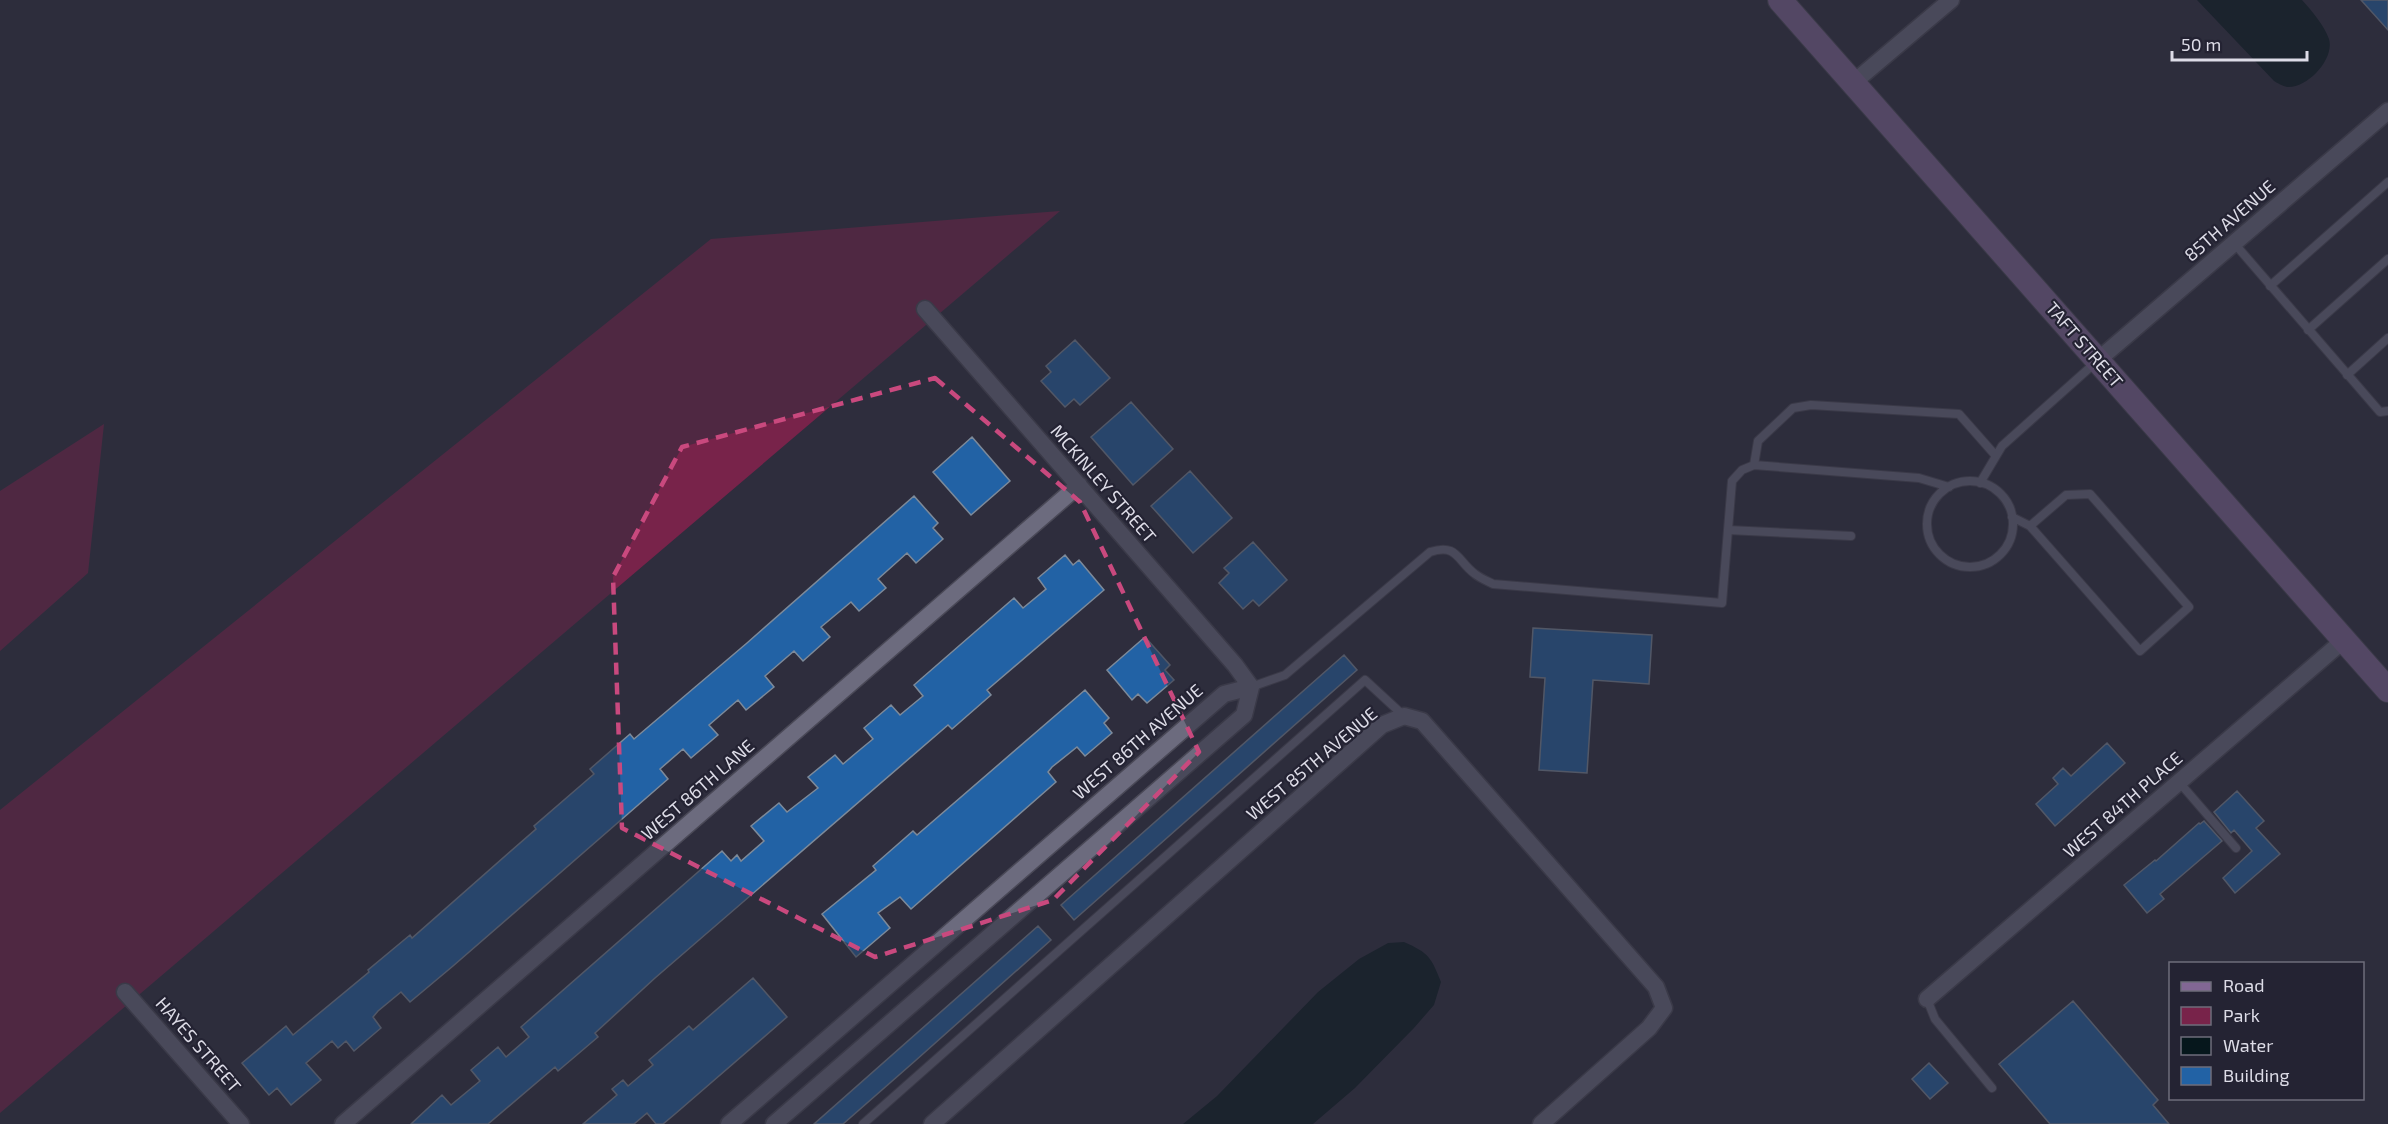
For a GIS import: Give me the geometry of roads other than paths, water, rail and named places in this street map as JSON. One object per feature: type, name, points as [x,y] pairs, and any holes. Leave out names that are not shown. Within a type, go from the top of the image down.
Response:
[{"type":"main road","name":"TAFT STREET","points":[[1780,0],[2388,690]]},
{"type":"street","points":[[1853,83],[1951,0]]},
{"type":"street","name":"85TH AVENUE","points":[[2098,360],[2386,116]]},
{"type":"street","name":"MCKINLEY STREET","points":[[925,309],[1235,665],[1251,687]]},
{"type":"street","name":"WEST 86TH LANE","points":[[343,1124],[1078,485]]},
{"type":"street","name":"WEST 84TH PLACE","points":[[1927,999],[2344,640]]},
{"type":"street","points":[[774,1124],[1244,715],[1251,687]]},
{"type":"street","name":"WEST 86TH AVENUE","points":[[729,1124],[1224,694],[1251,687]]},
{"type":"street","name":"WEST 85TH AVENUE","points":[[932,1124],[1382,725],[1404,716],[1422,721],[1656,987],[1664,1008],[1649,1028],[1541,1124]]},
{"type":"street","name":"HAYES STREET","points":[[125,992],[241,1124]]},
{"type":"lane","points":[[2270,286],[2388,182]]},
{"type":"lane","points":[[2234,243],[2380,412],[2388,411]]},
{"type":"lane","points":[[2308,330],[2388,259]]},
{"type":"lane","points":[[2347,375],[2388,338]]},
{"type":"lane","points":[[1980,483],[2002,446],[2098,360]]},
{"type":"lane","points":[[1754,465],[1758,441],[1793,408],[1811,405],[1959,414],[1996,456]]},
{"type":"lane","points":[[1251,687],[1285,675],[1430,552],[1443,548],[1456,553],[1474,574],[1493,584],[1722,603],[1732,481],[1742,470],[1754,465],[1919,478],[1949,487]]},
{"type":"lane","points":[[1959,483],[1980,483],[1992,487],[2009,505],[2013,531],[2008,545],[1999,556],[1986,564],[1972,567],[1952,563],[1935,550],[1928,537],[1927,523],[1930,508],[1938,496],[1949,487],[1959,483]]},
{"type":"lane","points":[[2012,517],[2030,526],[2140,651],[2188,607],[2090,494],[2066,495],[2030,526]]},
{"type":"lane","points":[[1728,530],[1851,536]]},
{"type":"lane","points":[[863,1124],[1365,680],[1404,716]]},
{"type":"lane","points":[[2179,782],[2235,848]]},
{"type":"lane","points":[[1927,999],[1935,1019],[1992,1088]]},
{"type":"water","points":[[2197,0],[2302,0],[2317,18],[2329,39],[2330,47],[2324,64],[2311,78],[2295,86],[2287,87],[2274,81]]},
{"type":"water","points":[[1404,942],[1424,953],[1435,967],[1441,982],[1434,1005],[1355,1088],[1313,1124],[1183,1124],[1217,1096],[1318,992],[1359,959],[1388,943]]}]
